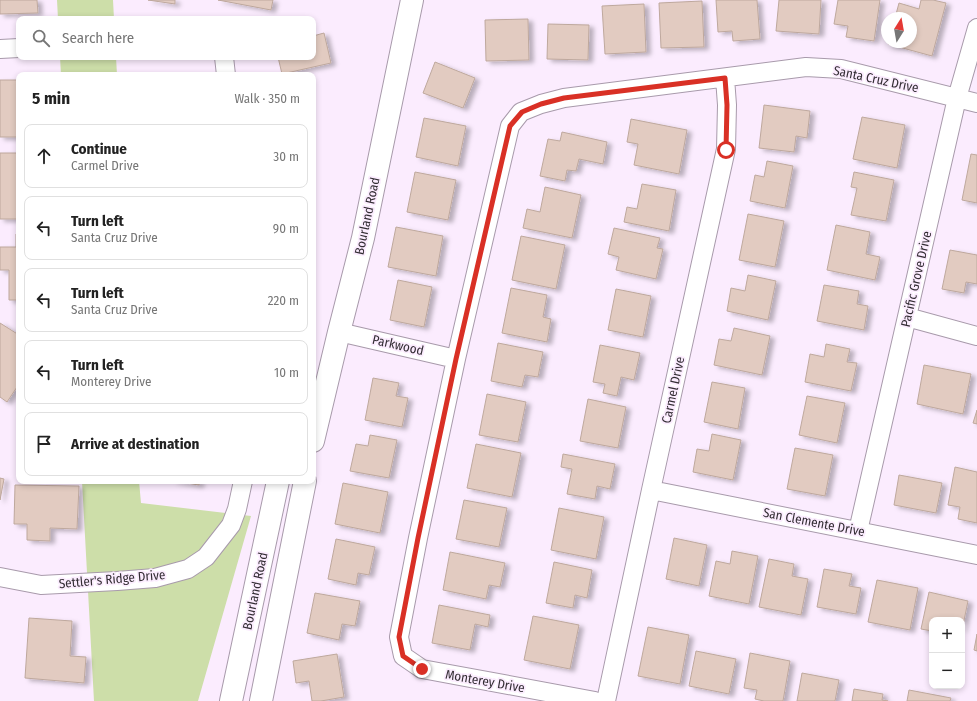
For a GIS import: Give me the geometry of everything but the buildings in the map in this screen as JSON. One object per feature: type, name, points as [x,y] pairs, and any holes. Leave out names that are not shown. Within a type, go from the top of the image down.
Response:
[{"type":"main road","name":"Bourland Road","points":[[316,427],[363,238],[412,0]]},
{"type":"main road","name":"Bourland Road","points":[[231,701],[277,484]]},
{"type":"main road","name":"Bourland Road","points":[[261,701],[304,484]]},
{"type":"street","name":"Pacific Grove Drive","points":[[858,531],[957,98],[977,28]]},
{"type":"street","points":[[0,49],[16,48]]},
{"type":"street","points":[[224,60],[226,72]]},
{"type":"street","name":"Santa Cruz Drive","points":[[403,656],[399,637],[403,614],[456,359],[510,126],[522,112],[541,104],[564,98],[806,67],[841,69],[977,104]]},
{"type":"street","name":"Carmel Drive","points":[[606,701],[726,150],[727,105],[725,78]]},
{"type":"street","points":[[907,317],[977,336]]},
{"type":"street","name":"Parkwood","points":[[339,332],[456,359]]},
{"type":"street","name":"Settler's Ridge Drive","points":[[0,576],[41,585],[154,578],[188,569],[206,557],[231,524],[237,509],[243,484]]},
{"type":"street","name":"San Clemente Drive","points":[[651,490],[977,555]]},
{"type":"street","name":"Monterey Drive","points":[[403,656],[422,669],[595,701]]},
{"type":"green space","points":[[57,0],[113,0],[114,16],[58,16]]},
{"type":"green space","points":[[60,60],[116,60],[117,72],[61,72]]},
{"type":"green space","points":[[82,484],[139,484],[141,503],[251,516],[198,701],[94,701]]},
{"type":"route","points":[[422,669],[403,656],[399,637],[418,538],[456,359],[510,126],[522,112],[541,104],[564,98],[725,78],[727,105],[726,150]]}]
